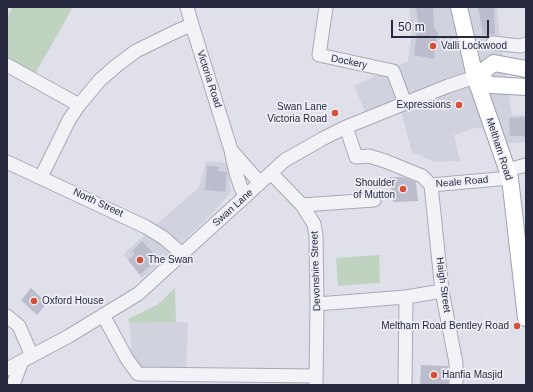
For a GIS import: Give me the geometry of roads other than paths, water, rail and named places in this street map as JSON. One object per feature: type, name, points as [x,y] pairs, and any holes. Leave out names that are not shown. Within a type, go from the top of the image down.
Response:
[{"type":"main road","name":"Meltham Road","points":[[459,7],[475,77],[509,174],[526,318]]},
{"type":"main road","points":[[526,69],[494,63],[475,77],[491,85],[526,86]]},
{"type":"street","name":"Victoria Road","points":[[187,7],[231,150],[237,180],[245,197]]},
{"type":"street","name":"Dockery","points":[[326,7],[319,55],[393,71],[405,103]]},
{"type":"street","points":[[41,177],[78,105],[100,80],[116,66],[136,52],[192,25]]},
{"type":"street","points":[[492,43],[520,46],[526,44]]},
{"type":"street","points":[[7,65],[78,105]]},
{"type":"street","name":"Swan Lane","points":[[7,369],[69,336],[138,294],[285,160],[322,138],[346,127],[448,86],[475,77]]},
{"type":"street","name":"Neale Road","points":[[346,127],[356,157],[369,156],[385,161],[422,176],[431,185],[509,174],[526,165]]},
{"type":"street","name":"Victoria Road","points":[[231,150],[260,183]]},
{"type":"street","name":"North Street","points":[[7,162],[146,227],[164,238],[182,254]]},
{"type":"street","name":"Devonshire Street","points":[[271,173],[302,205],[314,224],[316,236],[317,304],[316,381]]},
{"type":"street","name":"Haigh Street","points":[[431,185],[442,291],[456,363],[456,385]]},
{"type":"street","points":[[302,205],[374,200]]},
{"type":"street","points":[[317,304],[406,297],[442,291]]},
{"type":"street","points":[[405,385],[406,297]]},
{"type":"street","points":[[104,315],[127,359],[138,374],[316,381]]},
{"type":"street","points":[[7,316],[19,326],[27,358],[13,385]]},
{"type":"place","name":"Valli Lockwood","points":[[433,46]]},
{"type":"place","name":"Expressions","points":[[459,105]]},
{"type":"place","name":"Swan Lane Victoria Road","points":[[335,113]]},
{"type":"place","name":"Shoulder of Mutton","points":[[403,189]]},
{"type":"place","name":"The Swan","points":[[140,260]]},
{"type":"place","name":"Oxford House","points":[[34,301]]},
{"type":"place","name":"Meltham Road Bentley Road","points":[[517,326]]},
{"type":"place","name":"Hanfia Masjid","points":[[434,375]]}]
